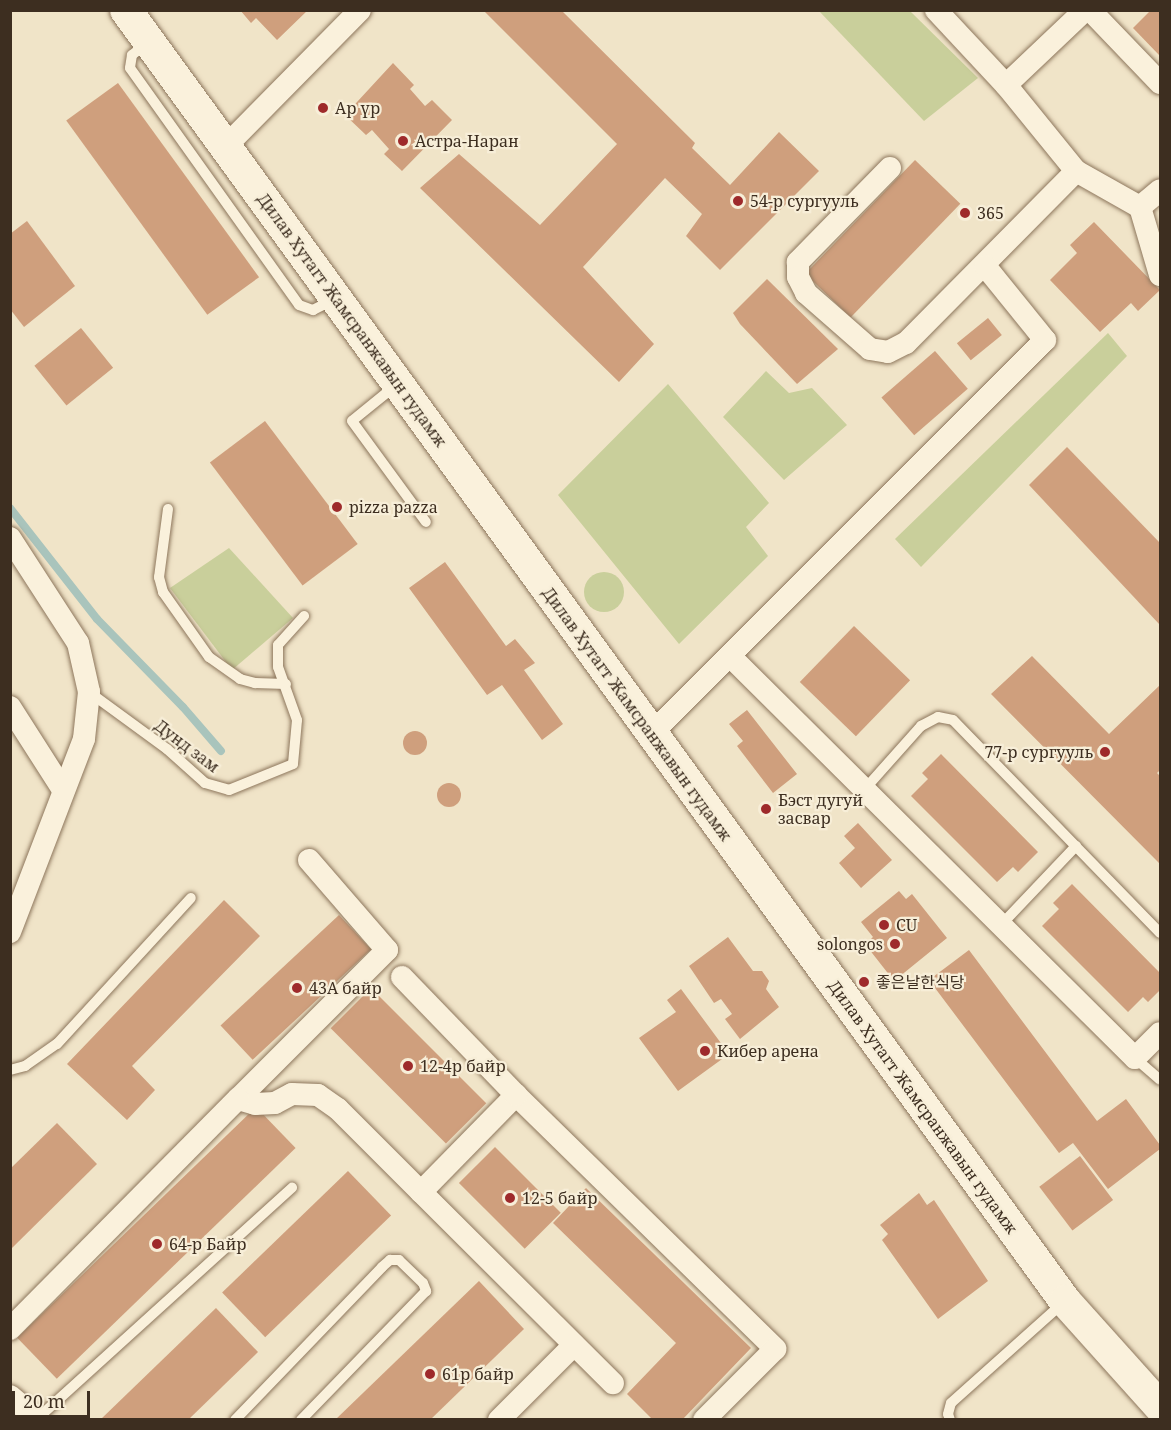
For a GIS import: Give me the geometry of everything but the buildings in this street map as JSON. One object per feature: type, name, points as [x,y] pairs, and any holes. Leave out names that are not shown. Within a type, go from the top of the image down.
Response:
[{"type":"main road","name":"Дилав Хутагт Жамсранжавын гудамж","points":[[126,10],[1065,1301],[1161,1407]]},
{"type":"street","points":[[225,147],[360,10]]},
{"type":"street","points":[[936,10],[1006,85],[1076,171],[1140,207],[1161,275]]},
{"type":"street","points":[[1006,85],[1085,10]]},
{"type":"street","points":[[1090,10],[1161,83]]},
{"type":"street","points":[[890,168],[798,262],[798,277],[806,293],[870,349],[888,352],[906,343],[985,266],[1076,171]]},
{"type":"street","points":[[1140,207],[1161,189]]},
{"type":"street","points":[[651,734],[731,657],[1045,340],[985,266]]},
{"type":"street","points":[[10,538],[78,643],[89,692],[84,739],[12,923]]},
{"type":"street","points":[[731,657],[1135,1058],[1161,1033]]},
{"type":"street","points":[[10,707],[63,790]]},
{"type":"street","points":[[10,1329],[387,950],[309,860]]},
{"type":"street","points":[[402,977],[516,1095],[775,1349],[704,1419]]},
{"type":"street","points":[[238,1099],[255,1104],[275,1102],[292,1094],[318,1095],[338,1109],[613,1383]]},
{"type":"street","points":[[421,1192],[516,1095]]},
{"type":"street","points":[[499,1419],[574,1345]]},
{"type":"street","points":[[10,1396],[38,1419]]},
{"type":"lane","points":[[149,42],[132,55],[130,68],[292,296],[299,305],[313,310],[336,299]]},
{"type":"lane","points":[[398,384],[352,421],[426,522]]},
{"type":"lane","points":[[168,509],[159,577],[163,592],[209,657],[240,679],[255,683],[286,684]]},
{"type":"lane","name":"Дунд зам","points":[[89,692],[167,749],[205,783],[229,790],[293,764],[297,720],[278,667],[278,645],[304,616]]},
{"type":"lane","points":[[864,790],[921,726],[938,717],[953,720],[1161,933]]},
{"type":"lane","points":[[1001,925],[1076,846]]},
{"type":"lane","points":[[10,1070],[25,1066],[57,1044],[191,898]]},
{"type":"lane","points":[[1135,1058],[1161,1080]]},
{"type":"lane","points":[[38,1419],[292,1188]]},
{"type":"lane","points":[[235,1419],[382,1267],[390,1260],[399,1260],[423,1283],[426,1291],[301,1419]]},
{"type":"lane","points":[[950,1419],[948,1414],[951,1403],[1065,1301]]},
{"type":"green space","points":[[819,11],[910,11],[978,78],[924,121]]},
{"type":"green space","points":[[1108,333],[1127,356],[921,567],[895,539]]},
{"type":"green space","points":[[766,371],[789,393],[812,388],[847,425],[784,480],[723,417]]},
{"type":"green space","points":[[668,384],[769,503],[746,527],[768,556],[679,644],[558,495]]},
{"type":"green space","points":[[229,548],[293,618],[232,670],[170,588]]},
{"type":"green space","points":[[604,572],[612,573],[618,578],[623,584],[623,600],[618,606],[612,611],[604,612],[596,611],[590,606],[585,600],[584,592],[585,584],[590,578],[596,573]]},
{"type":"waterway","points":[[10,508],[97,619],[183,707],[221,751]]},
{"type":"place","name":"Ар үр","points":[[323,108]]},
{"type":"place","name":"Астра-Наран","points":[[403,141]]},
{"type":"place","name":"54-р сургууль","points":[[738,201]]},
{"type":"place","name":"365","points":[[965,213]]},
{"type":"place","name":"pizza pazza","points":[[337,507]]},
{"type":"place","name":"77-р сургууль","points":[[1105,752]]},
{"type":"place","name":"Бэст дугуй засвар","points":[[766,809]]},
{"type":"place","name":"CU","points":[[884,925]]},
{"type":"place","name":"solongos","points":[[895,944]]},
{"type":"place","name":"좋은날한식당","points":[[864,982]]},
{"type":"place","name":"43А байр","points":[[297,988]]},
{"type":"place","name":"Кибер арена","points":[[705,1051]]},
{"type":"place","name":"12-4р байр","points":[[408,1066]]},
{"type":"place","name":"12-5 байр","points":[[510,1198]]},
{"type":"place","name":"64-р Байр","points":[[157,1244]]},
{"type":"place","name":"61р байр","points":[[430,1374]]}]
